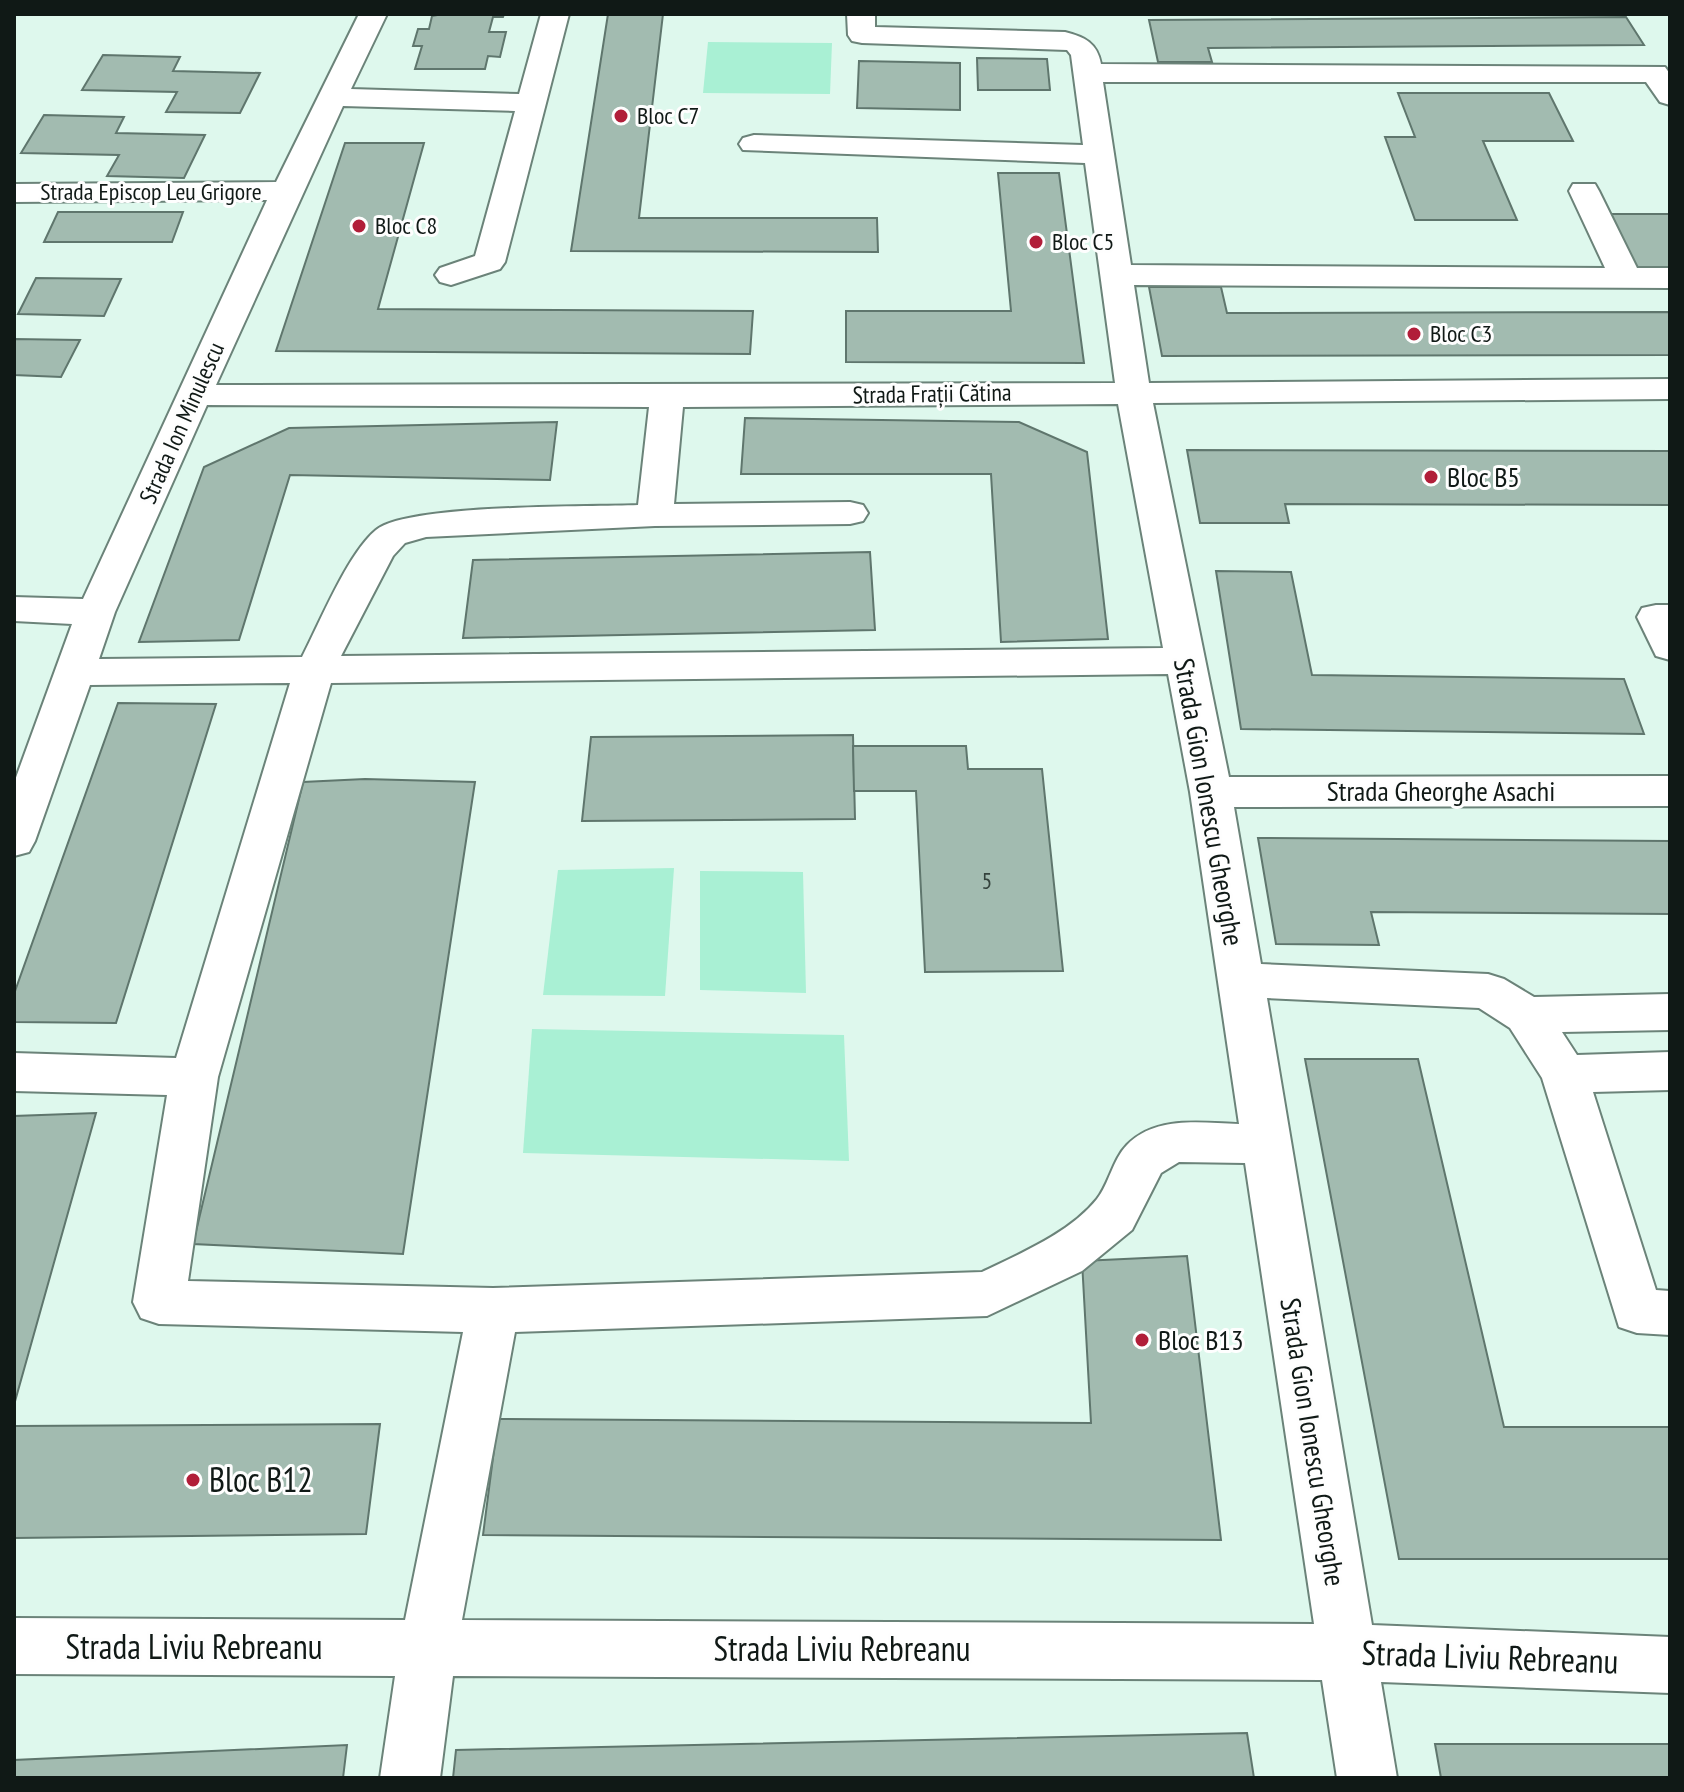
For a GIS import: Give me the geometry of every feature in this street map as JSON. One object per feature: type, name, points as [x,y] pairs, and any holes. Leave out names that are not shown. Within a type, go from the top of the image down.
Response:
[{"type":"street","name":"Strada Ion Minulescu","points":[[14,841],[96,612],[287,191],[373,14]]},
{"type":"street","points":[[451,275],[489,262],[555,14]]},
{"type":"street","name":"Strada Gion Ionescu Gheorghe","points":[[861,24],[1065,40],[1077,44],[1085,53],[1133,392],[1211,792],[1367,1778]]},
{"type":"street","points":[[1086,73],[1655,73],[1670,96]]},
{"type":"street","points":[[333,97],[531,103]]},
{"type":"street","points":[[754,144],[1098,154]]},
{"type":"street","name":"Strada Episcop Leu Grigore","points":[[14,193],[287,191]]},
{"type":"street","points":[[1584,191],[1626,278]]},
{"type":"street","points":[[1116,275],[1670,278]]},
{"type":"street","name":"Strada Frații Cătina","points":[[195,395],[667,397],[1670,389]]},
{"type":"street","points":[[655,515],[667,397]]},
{"type":"street","points":[[850,513],[655,515],[424,526],[392,535],[377,550],[314,671],[194,1077],[159,1302],[493,1310],[987,1294],[1064,1256],[1114,1215],[1144,1159],[1171,1142],[1267,1144]]},
{"type":"street","points":[[14,609],[96,612]]},
{"type":"street","points":[[1670,617],[1656,617],[1670,647]]},
{"type":"street","points":[[75,672],[1184,661]]},
{"type":"street","name":"Strada Gheorghe Asachi","points":[[1211,792],[1670,791]]},
{"type":"street","points":[[1241,980],[1488,991],[1526,1015],[1564,1074],[1637,1311],[1670,1313]]},
{"type":"street","points":[[1526,1015],[1670,1012]]},
{"type":"street","points":[[1564,1074],[1670,1071]]},
{"type":"street","points":[[14,1072],[194,1077]]},
{"type":"street","points":[[410,1778],[428,1648],[493,1310]]},
{"type":"street","name":"Strada Liviu Rebreanu","points":[[14,1646],[1345,1652],[1670,1665]]},
{"type":"green space","points":[[708,42],[832,43],[830,94],[703,93]]},
{"type":"green space","points":[[674,868],[665,996],[543,995],[558,870]]},
{"type":"green space","points":[[700,871],[803,872],[806,993],[700,990]]},
{"type":"green space","points":[[532,1029],[844,1035],[849,1161],[523,1153]]},
{"type":"building","points":[[504,14],[503,17],[493,17],[489,32],[506,32],[500,57],[488,56],[485,69],[415,69],[422,46],[413,46],[418,29],[429,29],[432,16]]},
{"type":"building","name":"Bloc C7","points":[[608,14],[663,14],[639,218],[877,218],[878,252],[571,251]]},
{"type":"building","points":[[1626,17],[1644,45],[1208,48],[1212,62],[1158,62],[1149,20]]},
{"type":"building","points":[[103,55],[180,57],[173,71],[260,73],[240,113],[166,112],[177,92],[82,90]]},
{"type":"building","points":[[977,58],[1047,59],[1050,90],[978,90]]},
{"type":"building","points":[[859,61],[960,63],[960,110],[857,108]]},
{"type":"building","points":[[1398,93],[1549,93],[1573,141],[1483,141],[1517,220],[1415,220],[1385,137],[1415,137]]},
{"type":"building","points":[[44,115],[124,117],[116,133],[205,135],[184,178],[107,176],[119,155],[21,153]]},
{"type":"building","name":"Bloc C8","points":[[345,143],[424,143],[378,309],[753,311],[750,354],[276,351]]},
{"type":"building","name":"Bloc C5","points":[[998,173],[1059,173],[1084,363],[846,362],[846,311],[1011,311]]},
{"type":"building","points":[[58,212],[183,212],[172,242],[44,242]]},
{"type":"building","points":[[1609,214],[1670,214],[1670,269],[1634,269]]},
{"type":"building","points":[[36,278],[121,279],[104,316],[18,314]]},
{"type":"building","name":"Bloc C3","points":[[1149,287],[1221,287],[1227,313],[1670,312],[1670,355],[1162,356]]},
{"type":"building","points":[[14,339],[80,340],[61,377],[14,375]]},
{"type":"building","points":[[745,418],[1019,422],[1087,452],[1108,639],[1001,642],[991,474],[741,474]]},
{"type":"building","points":[[557,422],[550,480],[290,475],[239,640],[139,642],[204,467],[289,428]]},
{"type":"building","name":"Bloc B5","points":[[1187,450],[1670,451],[1670,505],[1285,504],[1289,523],[1200,523]]},
{"type":"building","points":[[870,552],[875,630],[463,638],[473,560]]},
{"type":"building","points":[[1216,571],[1291,572],[1312,675],[1624,679],[1644,734],[1241,729]]},
{"type":"building","points":[[118,703],[216,704],[116,1023],[14,1022],[14,994]]},
{"type":"building","points":[[853,735],[855,819],[582,821],[591,737]]},
{"type":"building","points":[[853,746],[966,746],[968,769],[1042,769],[1063,971],[925,972],[916,791],[854,791]]},
{"type":"building","points":[[365,779],[475,782],[403,1254],[193,1244],[303,782]]},
{"type":"building","points":[[1258,838],[1670,841],[1670,914],[1371,912],[1379,945],[1276,944]]},
{"type":"building","points":[[1305,1059],[1418,1059],[1504,1427],[1670,1427],[1670,1559],[1399,1559]]},
{"type":"building","points":[[96,1113],[14,1405],[14,1116]]},
{"type":"building","name":"Bloc B13","points":[[1187,1256],[1221,1540],[483,1535],[498,1419],[1091,1423],[1082,1261]]},
{"type":"building","name":"Bloc B12","points":[[380,1424],[366,1534],[14,1538],[14,1426]]},
{"type":"building","points":[[1247,1733],[1254,1778],[453,1778],[456,1750]]},
{"type":"building","points":[[1435,1744],[1670,1744],[1670,1778],[1441,1778]]},
{"type":"building","points":[[347,1745],[343,1778],[14,1778],[14,1760]]},
{"type":"place","name":"Bloc C7","points":[[621,116]]},
{"type":"place","name":"Bloc C8","points":[[359,226]]},
{"type":"place","name":"Bloc C5","points":[[1036,242]]},
{"type":"place","name":"Bloc C3","points":[[1414,334]]},
{"type":"place","name":"Bloc B5","points":[[1431,477]]},
{"type":"place","name":"Bloc B13","points":[[1142,1340]]},
{"type":"place","name":"Bloc B12","points":[[193,1480]]}]
